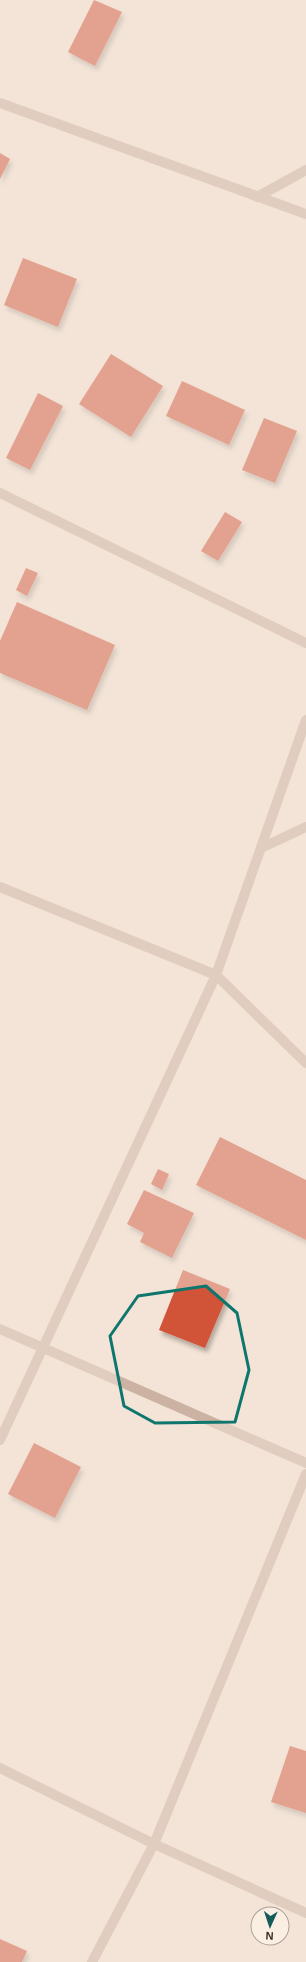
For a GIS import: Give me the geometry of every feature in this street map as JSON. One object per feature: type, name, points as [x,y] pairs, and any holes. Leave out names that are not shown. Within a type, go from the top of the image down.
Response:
[{"type":"street","points":[[0,103],[306,214]]},
{"type":"street","points":[[257,197],[306,170]]},
{"type":"street","points":[[0,494],[306,643]]},
{"type":"street","points":[[0,1440],[216,975],[306,720]]},
{"type":"street","points":[[261,848],[306,827]]},
{"type":"street","points":[[0,887],[216,975],[306,1063]]},
{"type":"street","points":[[0,1329],[306,1463]]},
{"type":"street","points":[[92,1962],[154,1844],[306,1474]]},
{"type":"street","points":[[0,1768],[154,1844],[306,1913]]},
{"type":"highlighted area","points":[[206,1286],[237,1313],[249,1370],[235,1422],[155,1423],[124,1406],[110,1336],[138,1296]]},
{"type":"building","points":[[94,0],[122,12],[95,66],[68,52]]},
{"type":"building","points":[[0,153],[10,159],[0,179]]},
{"type":"building","points":[[23,258],[77,279],[58,327],[4,305]]},
{"type":"building","points":[[111,354],[163,386],[131,437],[79,404]]},
{"type":"building","points":[[182,381],[245,410],[229,445],[166,416]]},
{"type":"building","points":[[38,393],[63,406],[30,470],[6,458]]},
{"type":"building","points":[[264,418],[297,431],[275,483],[242,470]]},
{"type":"building","points":[[225,512],[242,522],[218,561],[201,551]]},
{"type":"building","points":[[26,568],[38,573],[27,596],[16,590]]},
{"type":"building","points":[[17,602],[115,645],[87,710],[0,673],[0,641]]},
{"type":"building","points":[[220,1137],[306,1180],[306,1240],[196,1185]]},
{"type":"building","points":[[158,1169],[169,1174],[162,1190],[151,1184]]},
{"type":"building","points":[[144,1190],[194,1213],[172,1258],[140,1242],[144,1233],[127,1224]]},
{"type":"building","points":[[183,1270],[230,1289],[205,1348],[159,1330]]},
{"type":"building","points":[[34,1443],[81,1467],[55,1518],[8,1494]]},
{"type":"building","points":[[290,1746],[306,1751],[306,1813],[271,1802]]},
{"type":"building","points":[[0,1939],[27,1951],[22,1962],[0,1962]]}]
